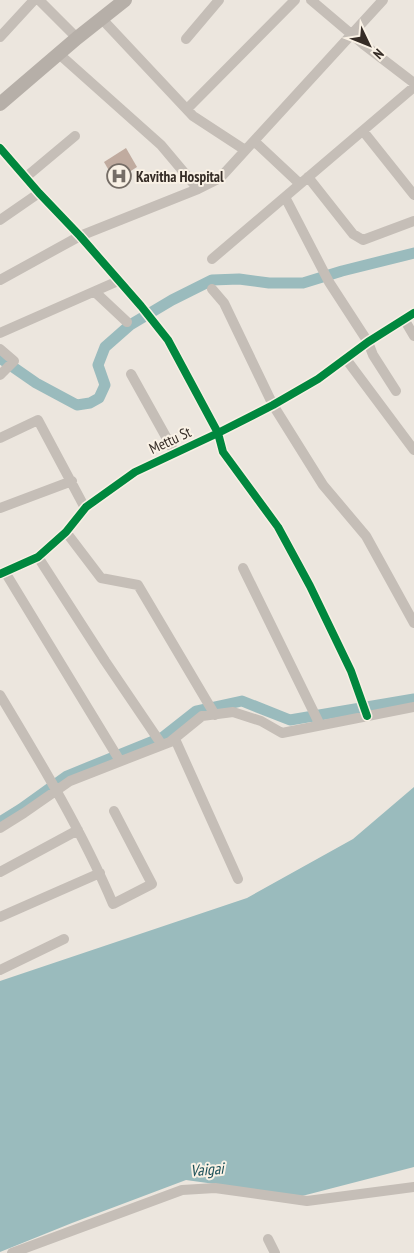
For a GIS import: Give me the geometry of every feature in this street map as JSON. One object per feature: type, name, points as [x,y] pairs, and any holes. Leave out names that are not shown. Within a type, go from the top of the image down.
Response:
[{"type":"street","points":[[0,104],[101,18],[125,0]]},
{"type":"street","points":[[186,39],[219,0]]},
{"type":"street","points":[[187,109],[295,0]]},
{"type":"street","points":[[311,0],[351,34],[414,82]]},
{"type":"street","points":[[0,280],[80,236],[198,189],[220,178],[383,0]]},
{"type":"street","points":[[0,37],[39,1],[77,38]]},
{"type":"street","points":[[101,18],[193,116],[245,150]]},
{"type":"street","points":[[59,54],[162,145],[198,189]]},
{"type":"street","points":[[212,259],[414,87]]},
{"type":"street","points":[[363,131],[414,195]]},
{"type":"street","points":[[26,177],[76,136]]},
{"type":"street","points":[[254,141],[304,180],[358,238],[363,240],[414,221]]},
{"type":"street","points":[[0,148],[80,236],[168,340],[218,433],[223,452],[278,527],[310,586],[351,671],[365,710]]},
{"type":"street","points":[[0,220],[39,192]]},
{"type":"street","points":[[285,197],[329,282],[368,342],[373,356],[396,391]]},
{"type":"street","points":[[0,333],[118,281]]},
{"type":"street","points":[[212,289],[224,303],[273,405],[323,485],[366,536],[414,624]]},
{"type":"street","points":[[96,292],[126,322]]},
{"type":"street","name":"Mettu St","points":[[3,573],[38,557],[66,532],[85,508],[135,472],[273,405],[318,379],[368,342],[414,313]]},
{"type":"street","points":[[404,319],[414,336]]},
{"type":"street","points":[[0,349],[14,361],[1,374]]},
{"type":"street","points":[[346,359],[414,450]]},
{"type":"street","points":[[131,374],[175,453]]},
{"type":"street","points":[[0,438],[38,420],[85,508]]},
{"type":"street","points":[[0,508],[72,481]]},
{"type":"street","points":[[66,532],[101,578],[138,585],[212,710]]},
{"type":"street","points":[[38,557],[105,661],[160,741]]},
{"type":"street","points":[[243,568],[317,719]]},
{"type":"street","points":[[3,573],[118,758]]},
{"type":"street","points":[[0,695],[55,786],[100,872],[113,904],[152,884],[114,811]]},
{"type":"street","points":[[0,828],[24,814],[55,786],[160,741],[174,739],[212,710],[233,712],[261,721],[282,733],[317,719],[365,710],[414,707]]},
{"type":"street","points":[[174,739],[238,879]]},
{"type":"street","points":[[0,872],[78,830]]},
{"type":"street","points":[[0,917],[100,872]]},
{"type":"street","points":[[0,970],[64,939]]},
{"type":"street","points":[[12,1253],[182,1190],[215,1188],[307,1201],[414,1187]]},
{"type":"street","points":[[268,1239],[275,1253]]},
{"type":"water","name":"Vaigai","points":[[414,787],[414,1167],[302,1196],[186,1180],[0,1252],[0,981],[247,898],[353,839]]},
{"type":"building","points":[[126,148],[137,167],[115,181],[104,162]]},
{"type":"waterway","points":[[0,358],[36,383],[77,405],[90,403],[99,398],[105,385],[98,365],[105,347],[130,325],[172,300],[212,280],[239,279],[269,283],[303,283],[414,253]]},
{"type":"waterway","points":[[0,822],[67,776],[163,737],[196,711],[242,701],[290,720],[414,699]]},
{"type":"cycle path","points":[[0,148],[80,236],[168,340],[218,433],[223,452],[278,527],[310,586],[351,671],[367,716]]},
{"type":"cycle path","points":[[0,574],[38,557],[66,532],[86,507],[135,472],[273,405],[318,379],[368,342],[414,313]]},
{"type":"place","name":"Kavitha Hospital","points":[[119,176]]}]
